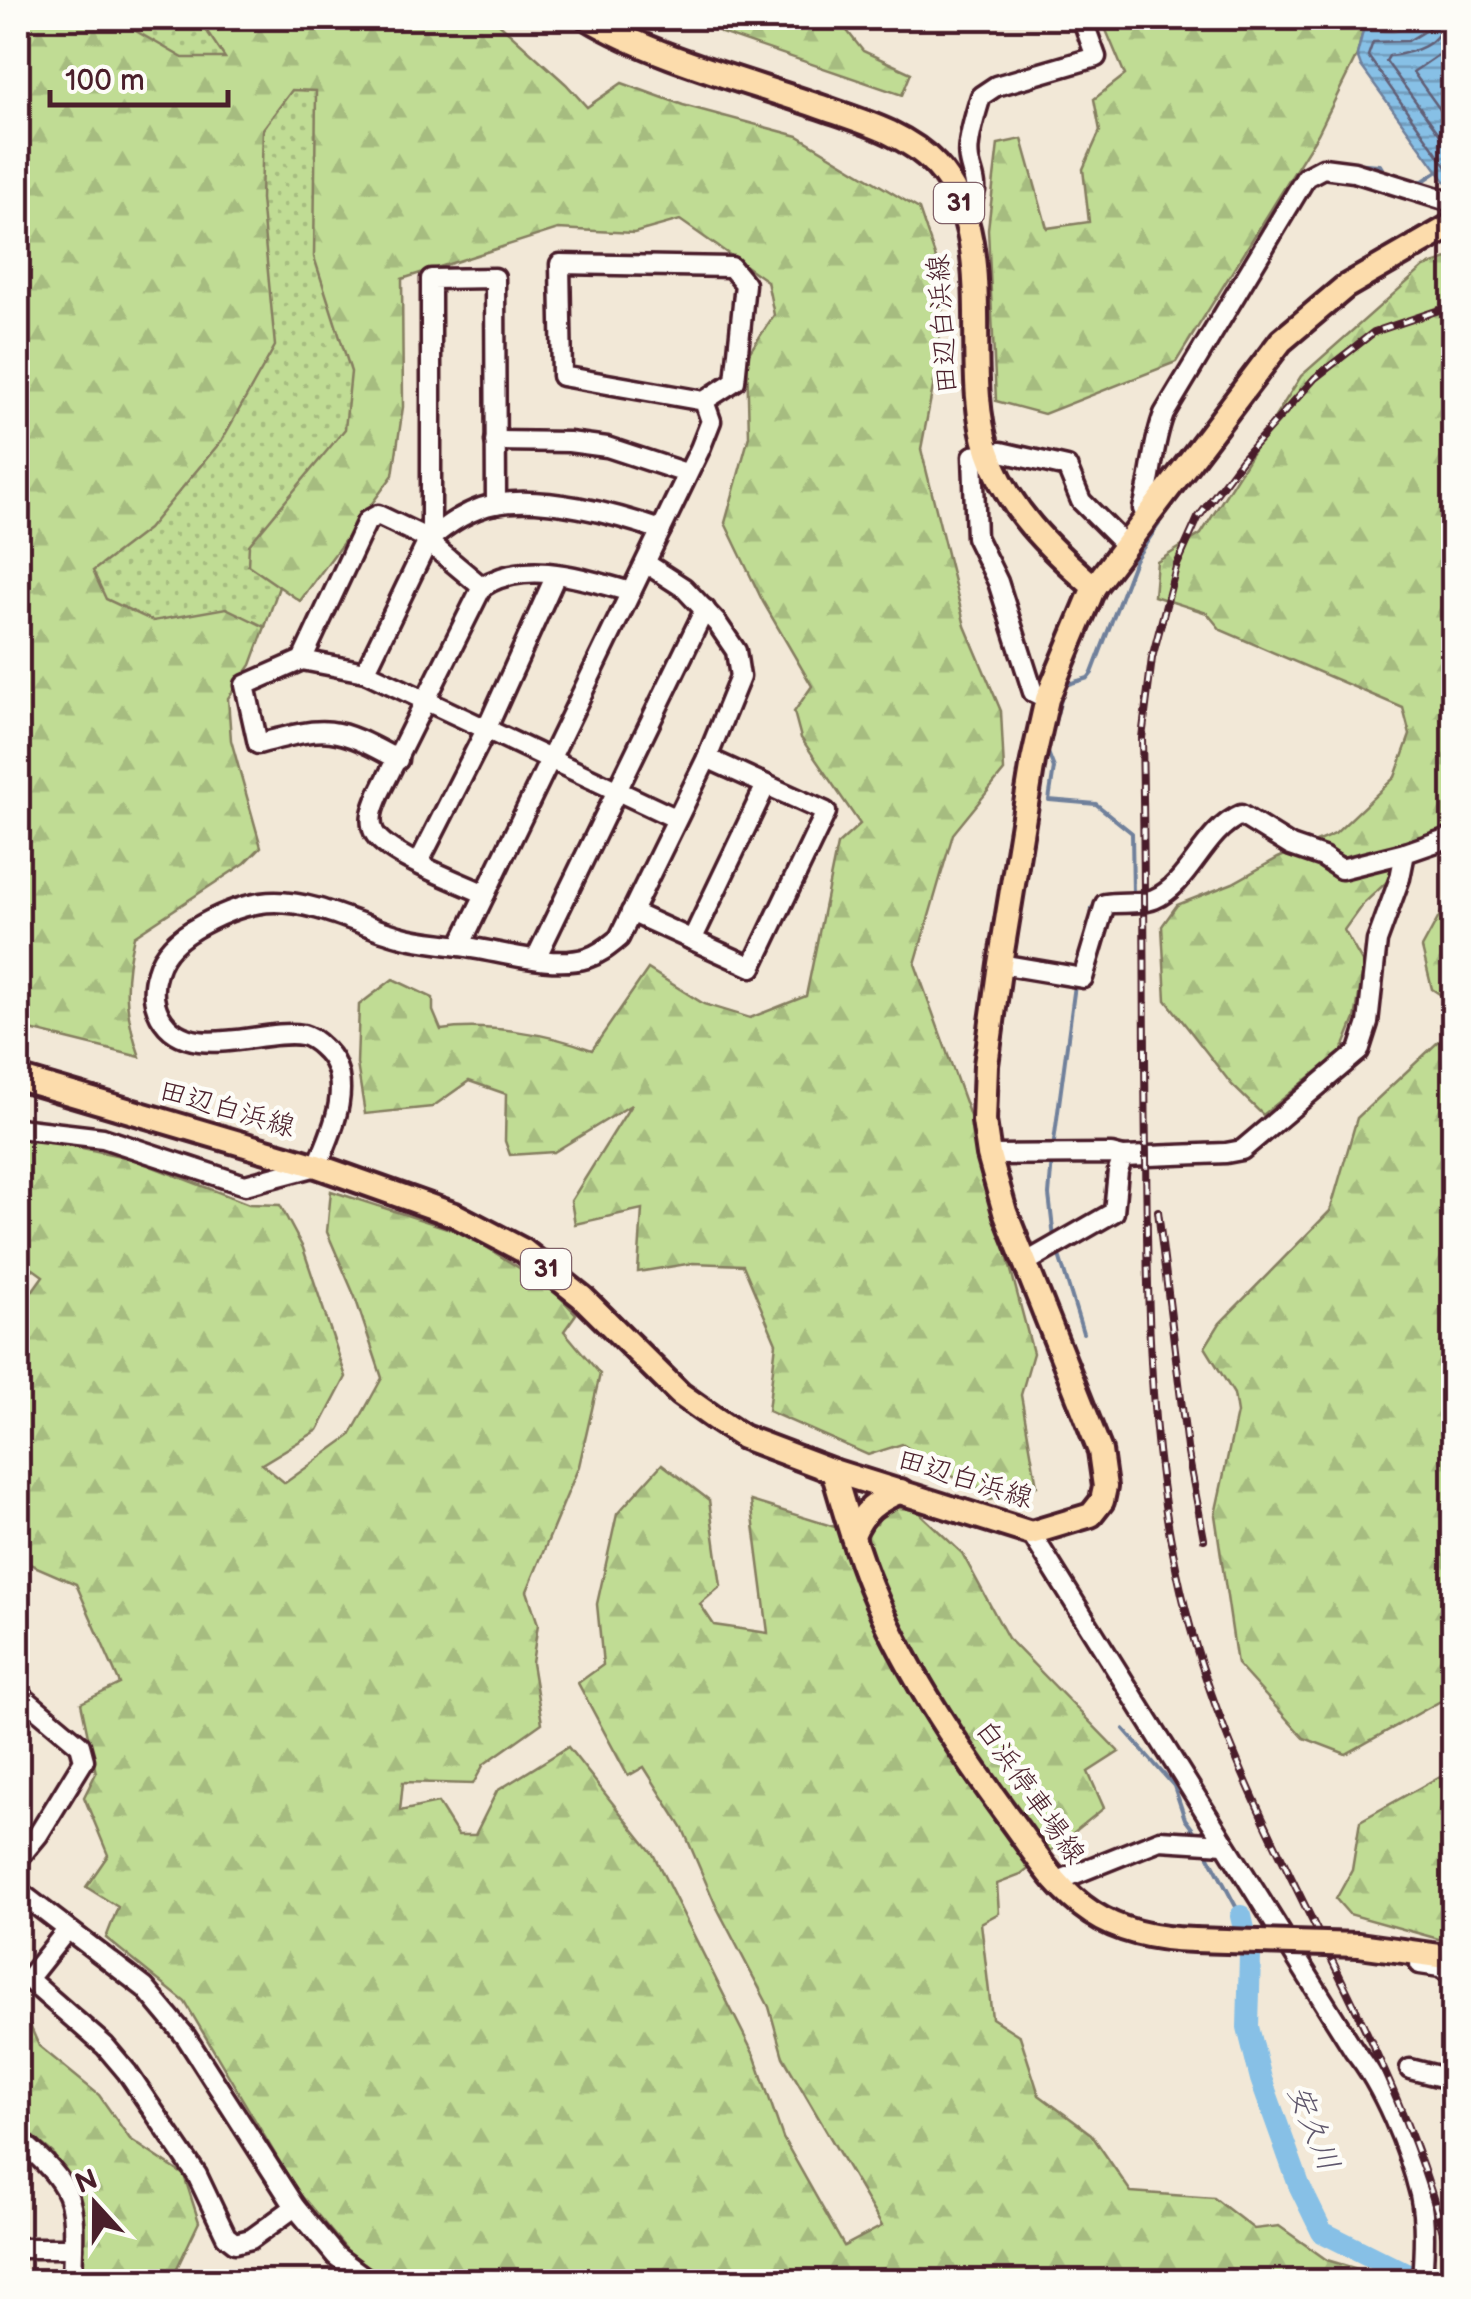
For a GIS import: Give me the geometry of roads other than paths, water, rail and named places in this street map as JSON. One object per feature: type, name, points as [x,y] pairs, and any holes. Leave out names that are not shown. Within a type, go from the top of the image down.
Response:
[{"type":"main road","name":"田辺白浜線","points":[[588,18],[630,40],[893,134],[935,164],[953,188],[971,254],[979,418],[988,452],[1005,490],[1033,529],[1094,586]]},
{"type":"main road","name":"田辺白浜線","points":[[18,1078],[317,1166],[456,1215],[524,1251],[582,1298],[680,1394],[743,1437],[832,1470],[1031,1533],[1091,1515],[1102,1502],[1105,1471],[1088,1417],[1025,1263],[989,1155],[984,1121],[986,1065],[1000,964],[1047,699],[1094,586],[1281,342],[1345,287],[1454,224]]},
{"type":"main road","name":"白浜停車場線","points":[[832,1470],[878,1603],[902,1651],[970,1760],[1054,1882],[1093,1914],[1152,1937],[1366,1946],[1454,1958]]},
{"type":"main road","points":[[853,1535],[862,1514],[882,1498],[900,1491]]},
{"type":"street","points":[[962,212],[974,200],[977,190],[968,148],[981,96],[996,86],[1096,57],[1082,18]]},
{"type":"street","points":[[1148,516],[1143,509],[1150,484],[1154,438],[1164,414],[1306,178],[1324,168],[1354,172],[1454,202]]},
{"type":"street","points":[[560,264],[731,267],[745,284],[735,381],[704,400],[562,376],[560,264]]},
{"type":"street","points":[[365,672],[428,541],[431,526],[432,279],[495,278],[496,504]]},
{"type":"street","points":[[460,946],[712,420],[704,400]]},
{"type":"street","points":[[495,441],[607,447],[686,474]]},
{"type":"street","points":[[1047,699],[1032,692],[998,582],[976,537],[973,456],[988,452],[1068,467],[1081,501],[1126,546]]},
{"type":"street","points":[[428,541],[460,519],[496,504],[598,510],[661,530]]},
{"type":"street","points":[[302,660],[368,520],[378,515],[428,541],[482,587]]},
{"type":"street","points":[[18,1128],[103,1138],[246,1185],[317,1166],[340,1100],[336,1062],[328,1052],[304,1035],[192,1040],[172,1030],[155,1004],[152,988],[158,966],[172,947],[193,930],[232,910],[270,902],[296,903],[402,937],[536,958],[576,960],[603,951],[619,938],[708,758],[740,677],[736,651],[705,609],[684,588],[646,564]]},
{"type":"street","points":[[485,894],[384,845],[372,830],[371,812],[482,587],[515,572],[556,574],[631,592]]},
{"type":"street","points":[[419,862],[486,730],[556,574]]},
{"type":"street","points":[[536,958],[705,609]]},
{"type":"street","points":[[398,760],[342,732],[312,729],[258,744],[245,685],[302,660],[365,672],[676,818]]},
{"type":"street","points":[[631,912],[752,967],[826,812],[708,758]]},
{"type":"street","points":[[692,940],[766,785]]},
{"type":"street","points":[[1000,964],[1083,978],[1105,904],[1154,900],[1178,880],[1225,824],[1241,815],[1291,846],[1323,857],[1341,869],[1405,854],[1454,836]]},
{"type":"street","points":[[989,1155],[1124,1157],[1242,1150],[1359,1052],[1368,1023],[1377,941],[1405,854]]},
{"type":"street","points":[[1025,1263],[1114,1212],[1118,1171],[1124,1157]]},
{"type":"street","points":[[1031,1533],[1354,2050],[1372,2072],[1420,2194],[1425,2242],[1422,2279]]},
{"type":"street","points":[[18,1693],[80,1746],[84,1760],[38,1835],[18,1859]]},
{"type":"street","points":[[1054,1882],[1160,1840],[1224,1844]]},
{"type":"street","points":[[18,1892],[145,1988],[186,2037],[295,2206],[336,2256],[371,2282]]},
{"type":"street","points":[[68,1930],[28,1979],[105,2046],[127,2072],[196,2175],[226,2236],[235,2243],[251,2239],[295,2206]]},
{"type":"street","points":[[1366,1946],[1376,1958],[1440,1968],[1454,1976]]},
{"type":"street","points":[[1410,2069],[1454,2080]]},
{"type":"street","points":[[18,2138],[57,2173],[64,2186],[73,2211],[72,2282]]},
{"type":"street","points":[[18,2248],[73,2248]]},
{"type":"water","points":[[1428,18],[1453,18],[1453,192],[1361,66],[1357,55],[1364,27],[1397,31]]},
{"type":"waterway","points":[[1339,162],[1380,165],[1387,177]]},
{"type":"waterway","points":[[1411,181],[1423,181],[1438,171]]},
{"type":"waterway","points":[[1169,426],[1181,403]]},
{"type":"waterway","points":[[1156,489],[1160,469]]},
{"type":"waterway","points":[[1133,895],[1132,833],[1096,804],[1049,800],[1054,768],[1047,750],[1065,685],[1092,673],[1135,560],[1159,524]]},
{"type":"waterway","points":[[1091,923],[1092,908],[1099,901]]},
{"type":"waterway","points":[[1053,1149],[1075,985]]},
{"type":"waterway","points":[[1052,1158],[1049,1195],[1054,1238]]},
{"type":"waterway","points":[[1058,1252],[1083,1333]]},
{"type":"waterway","points":[[1124,1729],[1174,1786],[1185,1819],[1197,1835]]},
{"type":"waterway","points":[[1204,1847],[1241,1916]]},
{"type":"waterway","name":"安久川","points":[[1241,1916],[1250,1955],[1248,2027],[1261,2079],[1299,2185],[1322,2232],[1418,2280],[1442,2282]]},
{"type":"railway","points":[[1454,305],[1374,332],[1315,378],[1242,459],[1198,518],[1176,567],[1152,658],[1142,738],[1150,1348],[1170,1538],[1201,1663],[1229,1742],[1404,2117],[1432,2195],[1454,2277]]},
{"type":"railway","points":[[1158,1211],[1187,1448],[1204,1539]]}]
